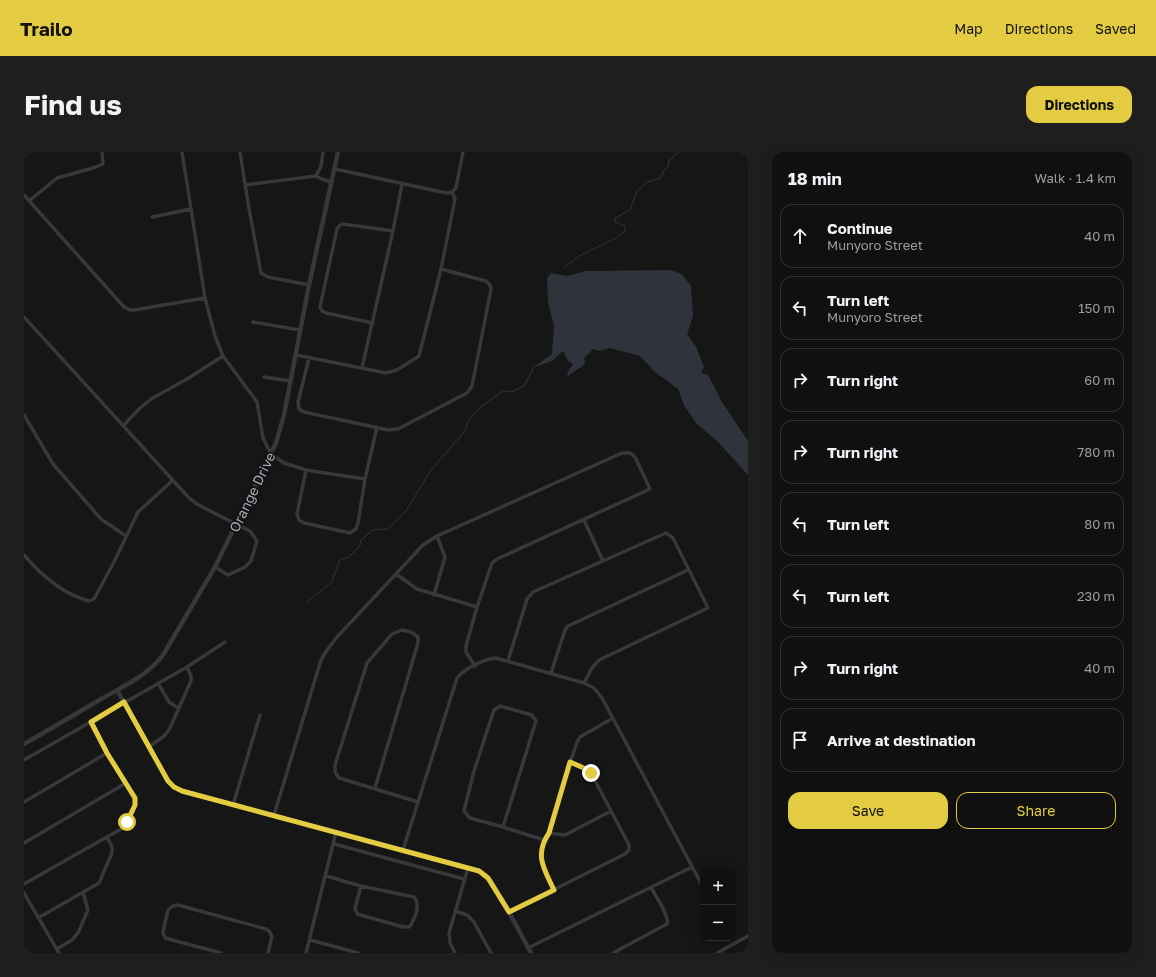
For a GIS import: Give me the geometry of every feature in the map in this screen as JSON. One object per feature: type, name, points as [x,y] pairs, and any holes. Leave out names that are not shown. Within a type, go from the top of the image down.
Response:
[{"type":"street","points":[[29,201],[57,178],[103,164],[102,152]]},
{"type":"street","points":[[182,152],[205,298],[215,336],[222,356],[255,398],[259,408],[263,438],[271,454],[284,463],[306,470],[365,480]]},
{"type":"street","points":[[240,152],[262,273],[268,278],[309,285]]},
{"type":"street","points":[[316,176],[321,166],[324,152]]},
{"type":"street","name":"Orange Drive","points":[[24,744],[146,673],[156,665],[164,655],[215,567],[271,454],[282,425],[309,285],[338,152]]},
{"type":"street","points":[[335,169],[446,193],[452,192],[456,188],[463,152]]},
{"type":"street","points":[[245,185],[316,176],[331,182]]},
{"type":"street","points":[[362,368],[402,184]]},
{"type":"street","points":[[296,355],[386,373],[396,370],[420,356],[441,269],[455,199],[452,192]]},
{"type":"street","points":[[24,195],[124,307],[134,310],[205,298]]},
{"type":"street","points":[[152,217],[191,209]]},
{"type":"street","points":[[373,323],[326,313],[322,311],[320,307],[337,229],[339,226],[343,224],[393,231]]},
{"type":"street","points":[[309,358],[298,402],[299,409],[304,412],[388,430],[398,428],[467,394],[472,386],[491,289],[490,285],[486,281],[441,269]]},
{"type":"street","points":[[24,317],[189,498],[197,504],[250,531],[257,541],[252,562],[245,567],[228,574],[215,567]]},
{"type":"street","points":[[253,322],[300,330]]},
{"type":"street","points":[[123,426],[151,399],[188,379],[222,356]]},
{"type":"street","points":[[264,377],[291,381]]},
{"type":"street","points":[[24,416],[53,464],[101,519],[126,536]]},
{"type":"street","points":[[306,470],[297,514],[299,520],[304,523],[350,533],[356,529],[358,523],[365,480],[377,427]]},
{"type":"street","points":[[274,815],[324,655],[332,642],[423,545],[437,536],[622,453],[630,453],[634,457],[650,489],[494,561],[489,570],[466,646],[466,652],[475,666]]},
{"type":"street","points":[[24,555],[46,578],[81,599],[89,601],[94,599],[140,509],[173,480]]},
{"type":"street","points":[[584,520],[603,561]]},
{"type":"street","points":[[508,661],[527,599],[533,592],[666,533],[673,538],[708,608],[599,660],[592,668],[584,683]]},
{"type":"street","points":[[434,595],[445,557],[437,536]]},
{"type":"street","points":[[551,673],[565,630],[568,626],[688,570]]},
{"type":"street","points":[[396,574],[415,588],[477,607]]},
{"type":"street","points":[[375,788],[418,643],[418,637],[410,632],[402,630],[392,634],[367,663],[335,765],[335,772],[339,778],[418,802]]},
{"type":"street","points":[[24,760],[186,667],[225,642]]},
{"type":"street","points":[[403,850],[456,681],[462,673],[493,658],[584,683],[594,688],[599,693],[700,882]]},
{"type":"street","points":[[148,747],[167,733],[191,681],[192,676],[186,667]]},
{"type":"street","points":[[158,683],[169,702],[178,708]]},
{"type":"street","points":[[117,690],[148,747],[168,781],[174,787],[182,791],[479,871],[488,878],[509,912],[529,951],[692,867]]},
{"type":"street","points":[[503,827],[536,721],[532,715],[500,706],[494,710],[474,770],[464,811],[470,818],[544,840]]},
{"type":"street","points":[[233,805],[260,715]]},
{"type":"street","points":[[554,890],[541,859],[544,840],[549,833],[570,762],[580,737],[613,718]]},
{"type":"street","points":[[24,884],[124,826],[135,805],[135,798],[107,753],[91,722]]},
{"type":"street","points":[[24,802],[107,753]]},
{"type":"street","points":[[509,912],[628,852],[629,850],[628,845],[591,773],[586,769],[570,762]]},
{"type":"street","points":[[24,843],[126,783]]},
{"type":"street","points":[[549,833],[563,835],[568,834],[611,811]]},
{"type":"street","points":[[306,953],[336,832]]},
{"type":"street","points":[[38,918],[99,883],[111,857],[112,847],[107,837]]},
{"type":"street","points":[[334,844],[464,879]]},
{"type":"street","points":[[455,953],[449,938],[455,911],[468,868]]},
{"type":"street","points":[[326,876],[361,886],[414,897],[418,906],[411,925],[406,928],[357,914],[355,908],[361,886]]},
{"type":"street","points":[[613,953],[667,924],[668,922],[666,916],[651,887]]},
{"type":"street","points":[[24,893],[58,951],[78,933],[88,910],[83,892]]},
{"type":"street","points":[[221,953],[165,938],[163,932],[168,910],[173,906],[178,905],[266,929],[272,936],[268,953]]},
{"type":"street","points":[[455,911],[467,915],[474,922],[490,953]]},
{"type":"street","points":[[717,953],[748,936]]},
{"type":"street","points":[[310,940],[344,951],[358,953]]},
{"type":"shaded area","points":[[670,270],[682,274],[691,286],[693,316],[687,334],[696,347],[704,367],[701,373],[708,375],[722,402],[748,441],[748,475],[719,443],[696,423],[684,405],[678,389],[654,371],[640,356],[610,348],[599,351],[593,349],[584,358],[585,364],[568,376],[567,373],[573,364],[568,361],[563,351],[552,361],[534,367],[552,354],[554,326],[548,302],[547,278],[551,273],[568,276],[586,271]]},
{"type":"waterway","points":[[564,268],[579,256],[616,238],[625,231],[625,226],[615,222],[615,218],[630,210],[637,191],[647,182],[661,178],[664,170],[668,167],[669,161],[678,152]]},
{"type":"waterway","points":[[307,602],[332,582],[340,559],[348,558],[361,544],[360,541],[373,530],[388,529],[406,511],[431,470],[465,431],[468,421],[482,406],[503,391],[511,392],[524,386],[534,367]]},
{"type":"route","points":[[127,822],[135,805],[135,798],[107,753],[91,722],[124,702],[160,768],[168,781],[174,787],[182,791],[479,871],[488,878],[509,912],[554,890],[541,862],[544,840],[549,833],[570,762],[589,770],[591,773]]}]
